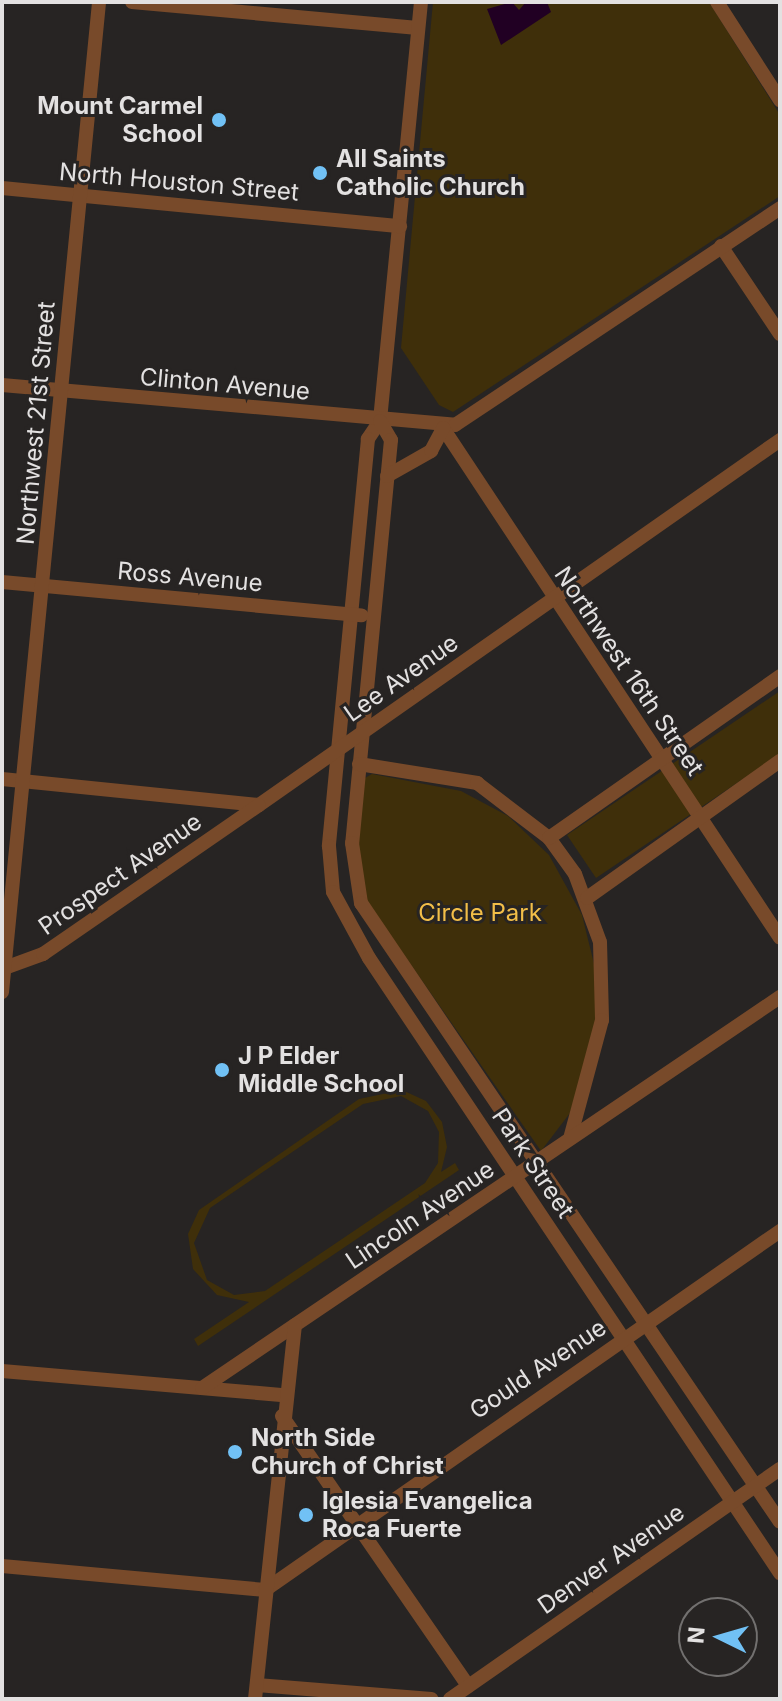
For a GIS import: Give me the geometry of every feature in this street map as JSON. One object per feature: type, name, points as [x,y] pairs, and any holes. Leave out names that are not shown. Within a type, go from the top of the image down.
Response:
[{"type":"street","name":"Northwest 21st Street","points":[[2,992],[99,2]]},
{"type":"street","points":[[132,2],[418,28]]},
{"type":"street","points":[[380,421],[421,2]]},
{"type":"street","points":[[722,4],[780,100]]},
{"type":"street","name":"North Houston Street","points":[[2,188],[400,226]]},
{"type":"street","points":[[387,476],[431,451],[443,428],[467,420],[780,208]]},
{"type":"street","points":[[721,246],[780,334]]},
{"type":"street","name":"Clinton Avenue","points":[[2,385],[443,428]]},
{"type":"street","name":"Park Street","points":[[780,1522],[646,1322],[534,1164],[361,903],[352,843],[391,440],[380,421],[368,439],[329,846],[338,906],[780,1573]]},
{"type":"street","name":"Northwest 16th Street","points":[[443,428],[780,938]]},
{"type":"street","name":"Lee Avenue","points":[[259,805],[780,440]]},
{"type":"street","name":"Ross Avenue","points":[[2,582],[373,617]]},
{"type":"street","points":[[549,838],[660,757],[780,676]]},
{"type":"street","points":[[587,898],[699,815],[780,761]]},
{"type":"street","points":[[359,764],[477,783],[549,838],[587,898],[600,942],[602,1020],[570,1139]]},
{"type":"street","points":[[2,779],[259,805]]},
{"type":"street","name":"Prospect Avenue","points":[[3,969],[43,954],[259,805]]},
{"type":"street","name":"Lincoln Avenue","points":[[202,1388],[780,997]]},
{"type":"street","name":"Gould Avenue","points":[[265,1590],[353,1522],[780,1231]]},
{"type":"street","points":[[295,1325],[284,1395],[256,1692],[431,1699]]},
{"type":"street","points":[[2,1371],[284,1395]]},
{"type":"street","points":[[282,1416],[468,1686]]},
{"type":"street","name":"Denver Avenue","points":[[450,1699],[780,1469]]},
{"type":"street","points":[[2,1566],[265,1590]]},
{"type":"green space","points":[[433,2],[709,2],[780,115],[780,196],[453,412],[439,405],[401,348]]},
{"type":"green space","points":[[780,691],[780,754],[596,878],[567,835]]},
{"type":"green space","name":"Circle Park","points":[[372,774],[461,791],[508,816],[549,855],[582,915],[597,976],[595,1031],[570,1113],[541,1151],[365,899],[356,852],[365,778]]},
{"type":"green space","points":[[402,1090],[426,1101],[442,1122],[447,1147],[441,1172],[455,1163],[459,1170],[198,1346],[194,1339],[249,1302],[217,1295],[193,1269],[188,1234],[199,1210],[359,1099]],"holes":[[[401,1096],[428,1111],[439,1132],[438,1163],[425,1183],[265,1291],[234,1295],[207,1280],[194,1243],[210,1208],[363,1104]]]},
{"type":"shaded area","points":[[512,2],[519,10],[526,2],[547,2],[551,12],[501,45],[487,9]]},
{"type":"place","name":"Mount Carmel School","points":[[219,120]]},
{"type":"place","name":"All Saints Catholic Church","points":[[320,173]]},
{"type":"place","name":"J P Elder Middle School","points":[[222,1070]]},
{"type":"place","name":"North Side Church of Christ","points":[[235,1452]]},
{"type":"place","name":"Iglesia Evangelica Roca Fuerte","points":[[306,1515]]}]
